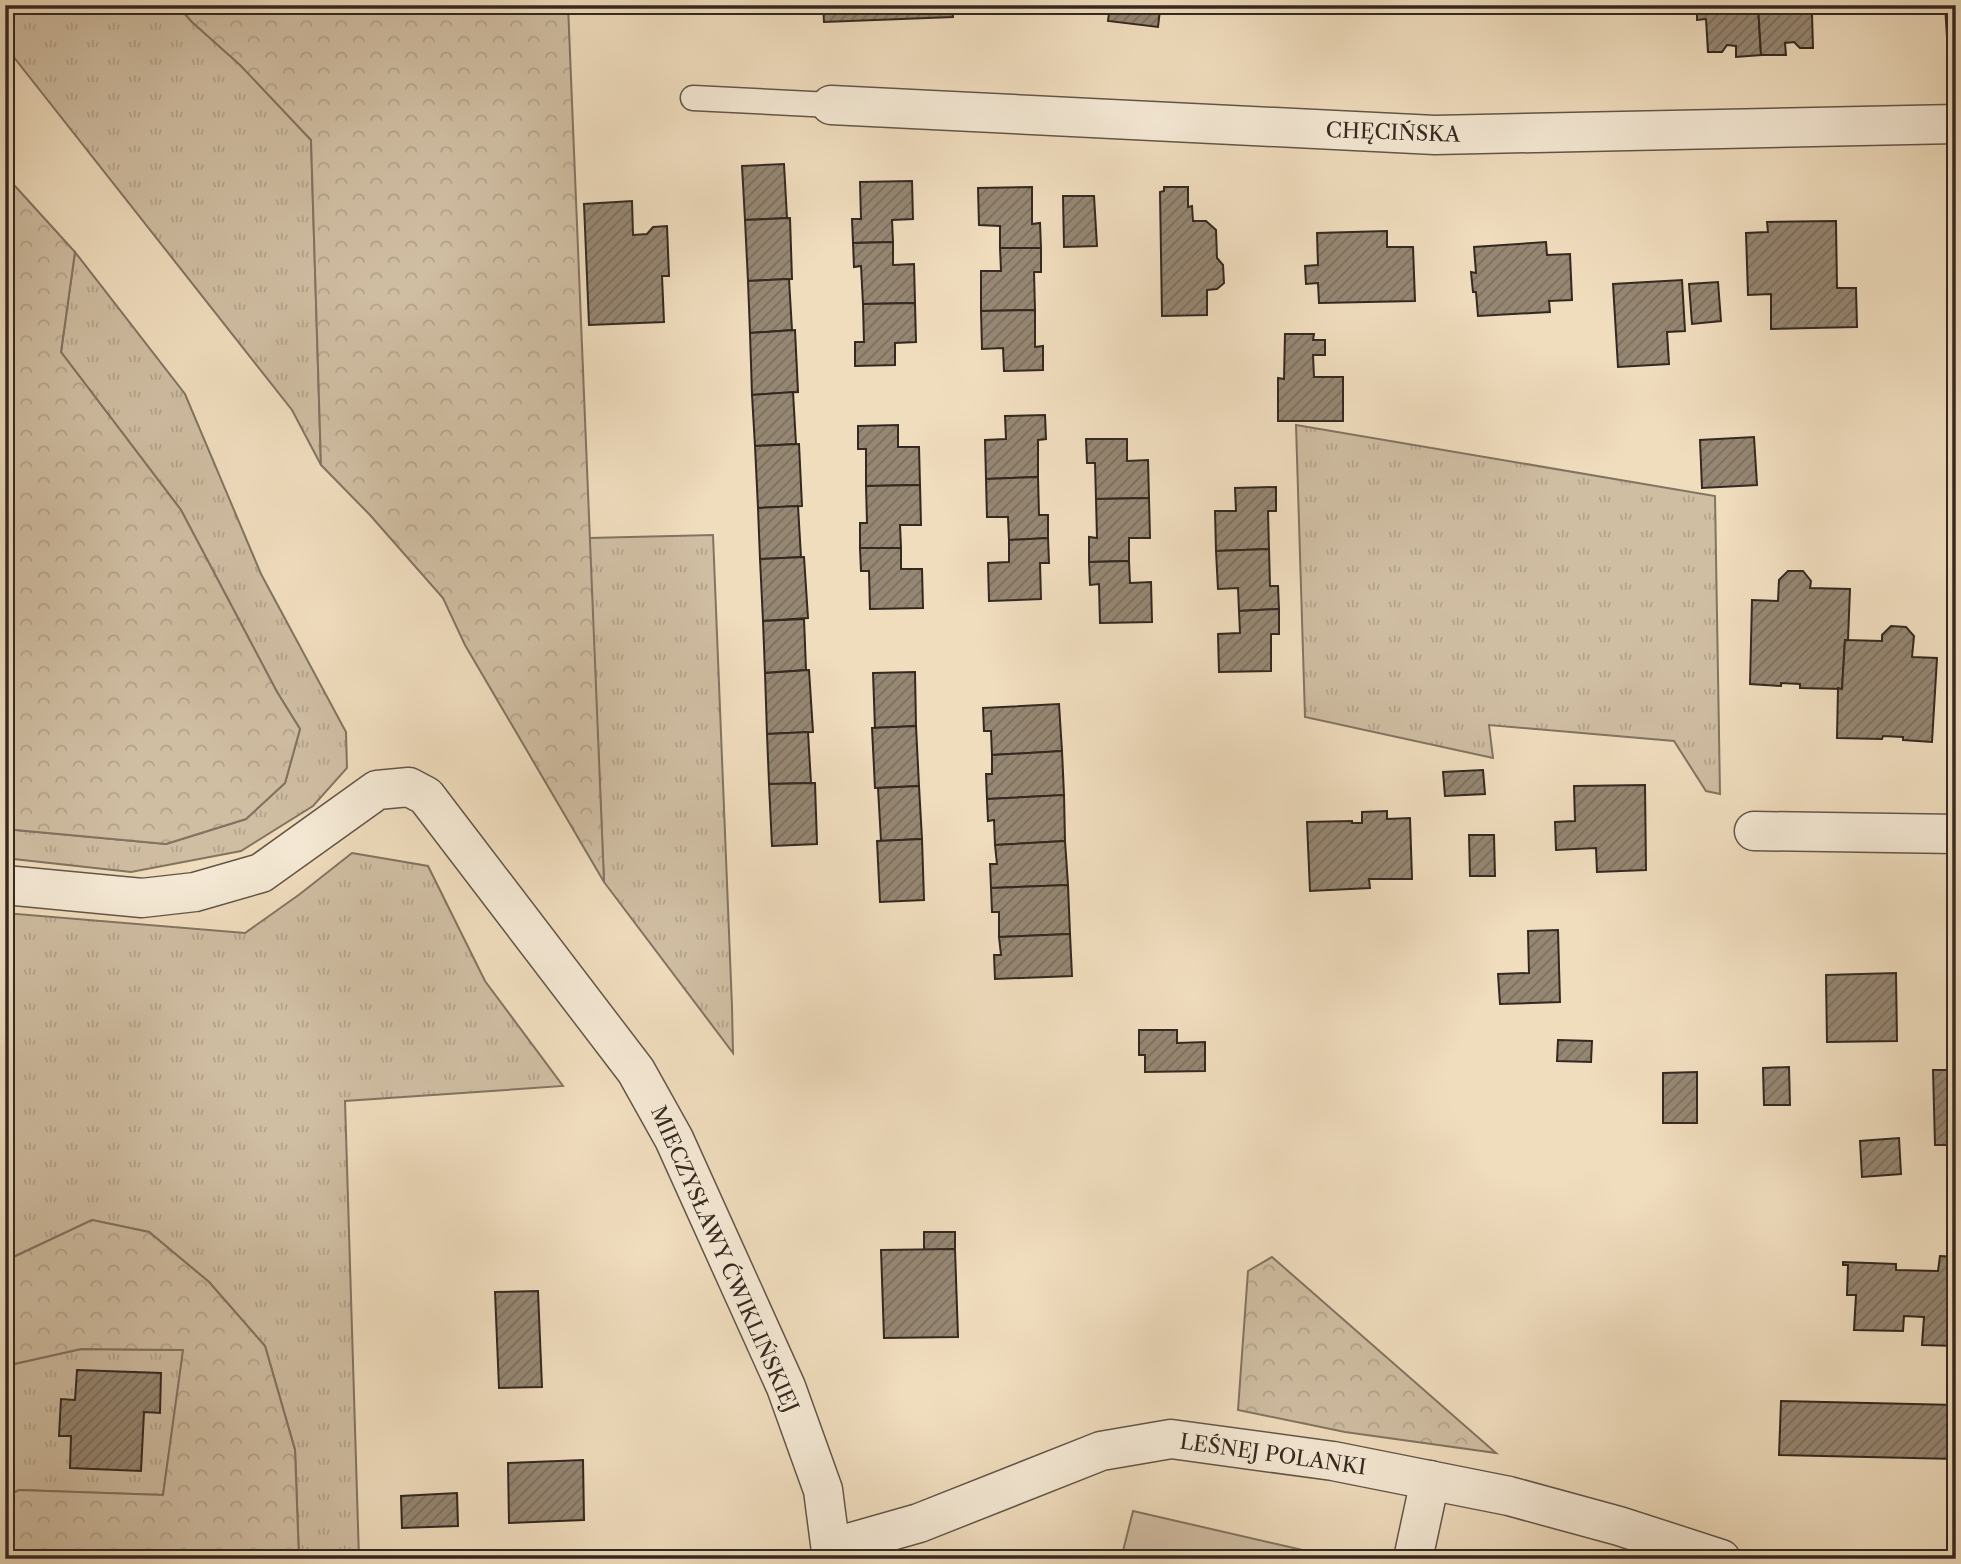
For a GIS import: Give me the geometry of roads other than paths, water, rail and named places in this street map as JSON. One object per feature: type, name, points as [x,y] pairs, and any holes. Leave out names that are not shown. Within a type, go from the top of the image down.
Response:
[{"type":"street","name":"CHĘCIŃSKA","points":[[831,105],[1435,135],[1956,124]]},
{"type":"street","name":"MIECZYSŁAWY ĆWIKLIŃSKIEJ","points":[[5,885],[142,898],[195,892],[261,873],[377,790],[410,787],[426,796],[636,1071],[674,1139],[786,1387],[823,1490],[832,1553]]},
{"type":"street","points":[[1754,831],[1956,834]]},
{"type":"street","name":"LEŚNEJ POLANKI","points":[[832,1553],[919,1523],[1101,1451],[1171,1439],[1333,1461],[1509,1496],[1721,1559]]},
{"type":"street","points":[[1413,1559],[1430,1480]]},
{"type":"lane","points":[[693,98],[831,105]]}]
